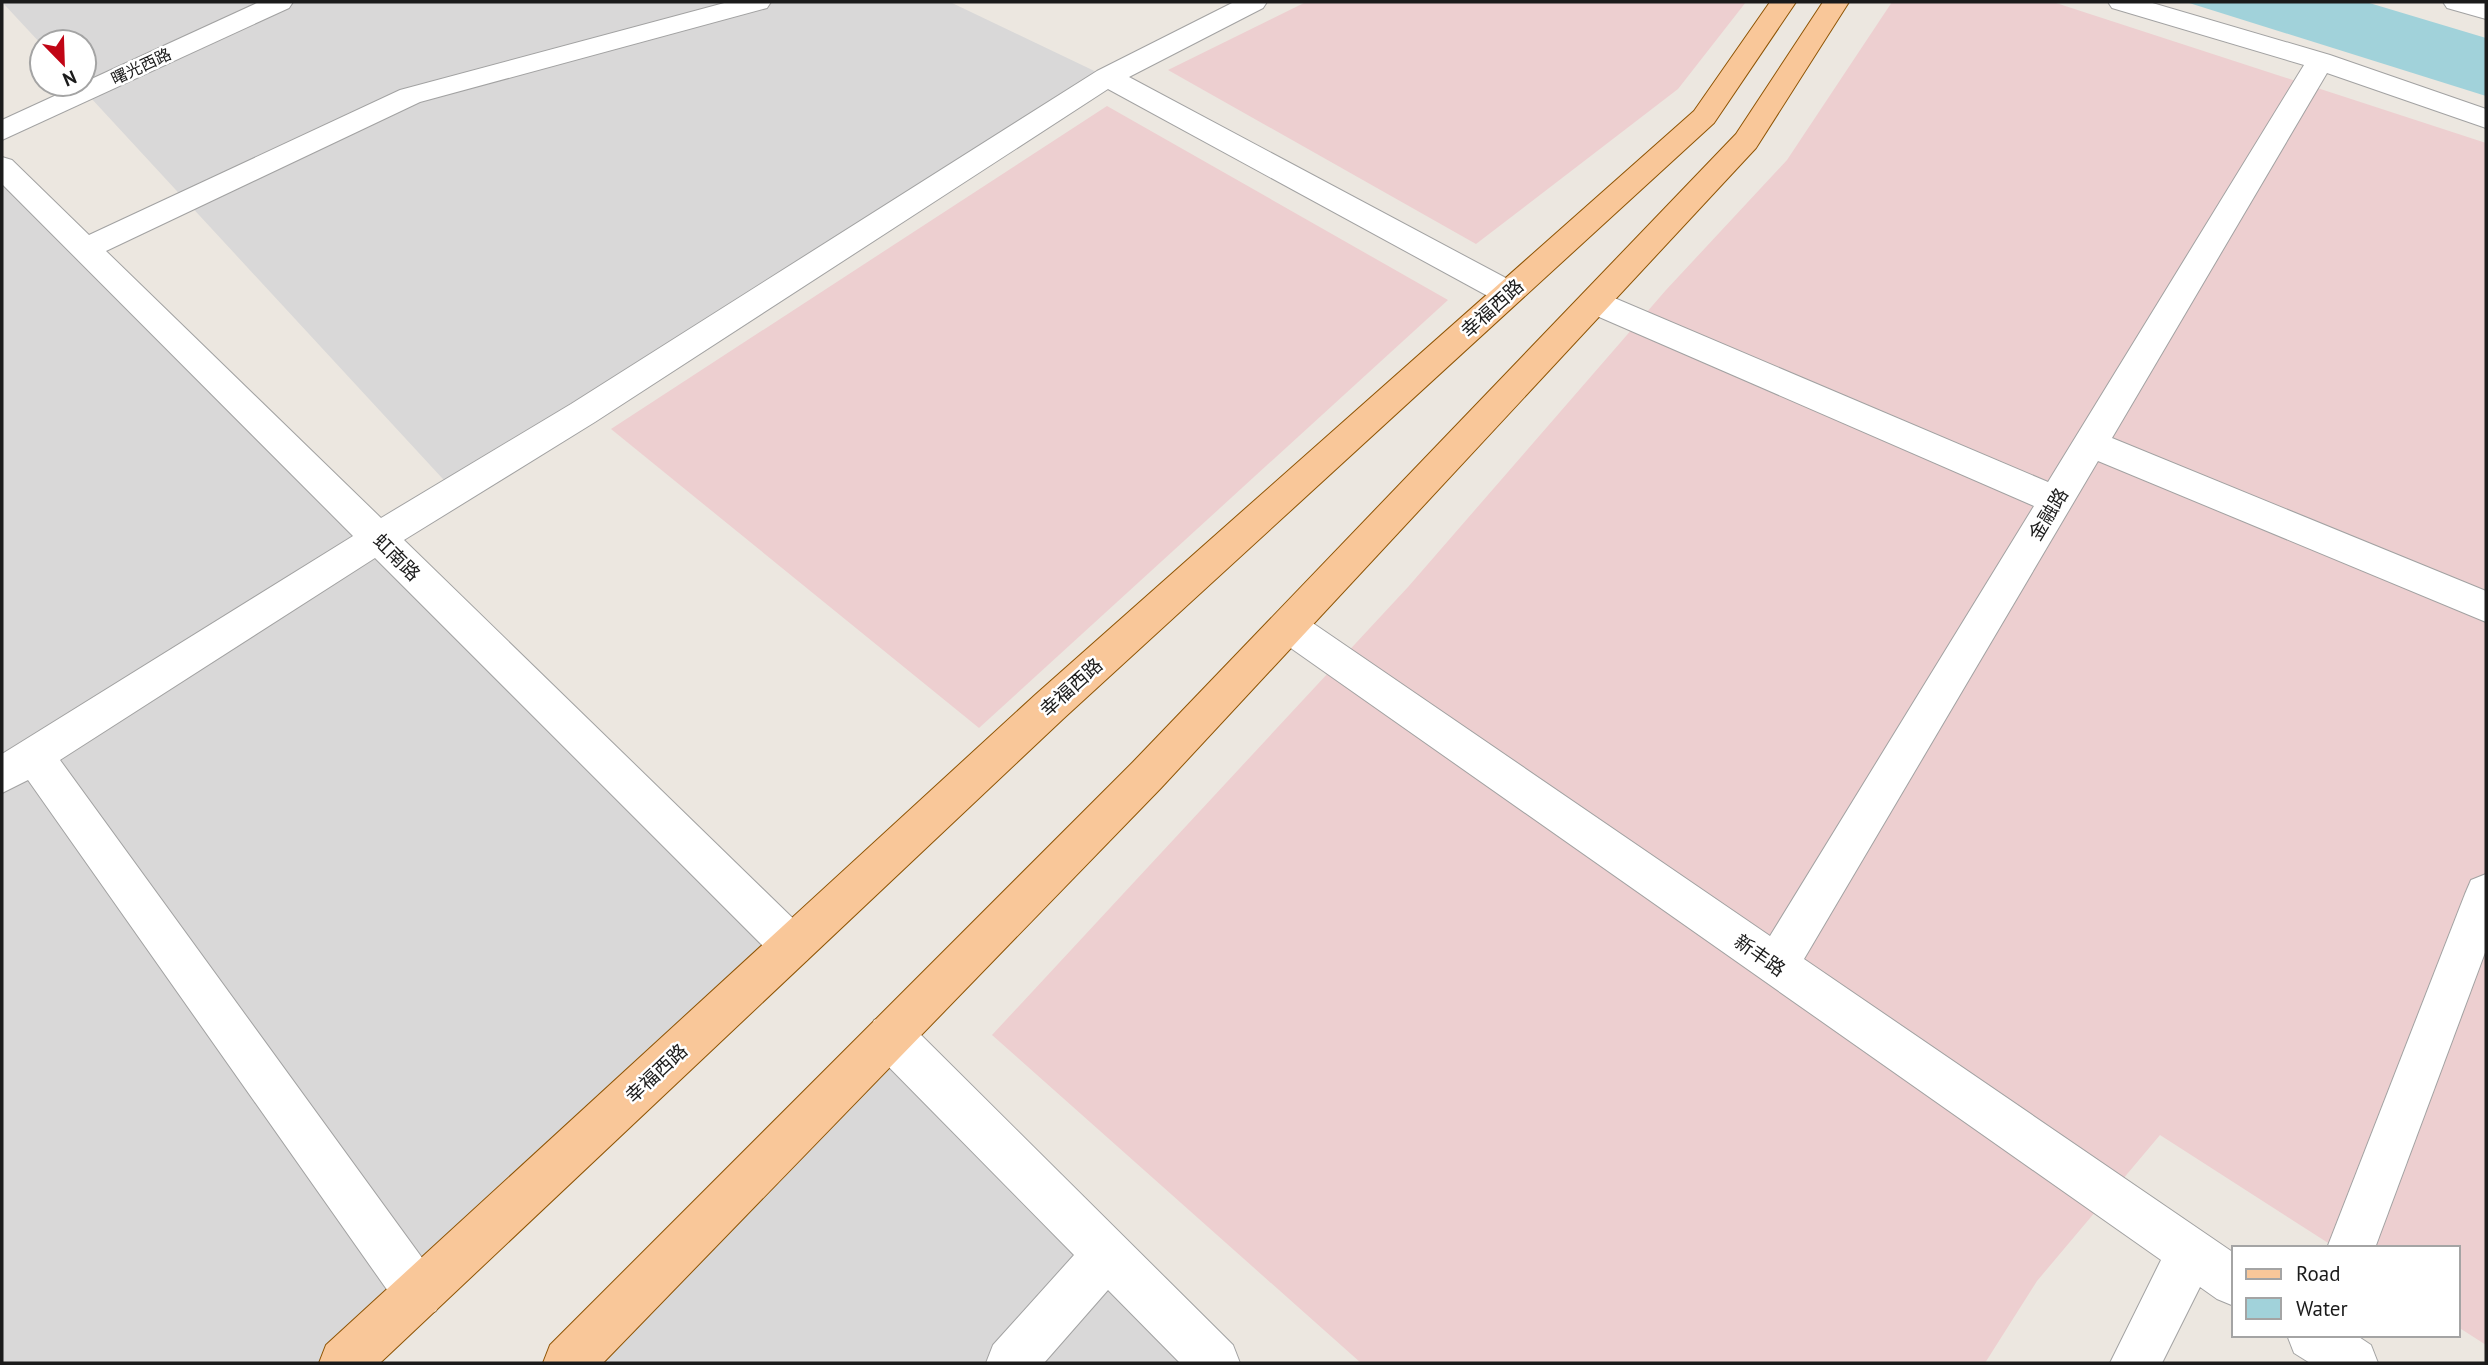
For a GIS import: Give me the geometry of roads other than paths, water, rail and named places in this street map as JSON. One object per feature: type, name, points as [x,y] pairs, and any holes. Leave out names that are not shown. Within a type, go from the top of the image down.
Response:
[{"type":"main road","name":"幸福西路","points":[[344,1363],[1049,707],[1704,117],[1783,2]]},
{"type":"main road","points":[[568,1363],[1147,775],[1746,141],[1836,2]]},
{"type":"street","name":"曙光西路","points":[[2,131],[280,2]]},
{"type":"street","points":[[85,249],[410,96],[758,2]]},
{"type":"street","points":[[419,1294],[17,765],[378,538],[583,413],[1107,77],[1254,2]]},
{"type":"street","points":[[2121,2],[2320,61],[2486,119]]},
{"type":"street","points":[[2456,2],[2486,11]]},
{"type":"street","name":"金融路","points":[[1776,966],[2320,61]]},
{"type":"street","points":[[1107,77],[1508,293]]},
{"type":"street","name":"虹南路","points":[[2,167],[792,946]]},
{"type":"street","points":[[1594,302],[2056,500]]},
{"type":"street","points":[[2090,443],[2486,607]]},
{"type":"street","name":"新丰路","points":[[1288,626],[2232,1281]]},
{"type":"street","points":[[2352,1246],[2486,894]]},
{"type":"street","points":[[890,1036],[1215,1363]]},
{"type":"street","points":[[2135,1363],[2191,1253]]},
{"type":"street","points":[[1011,1363],[1107,1255]]},
{"type":"water","points":[[2186,2],[2366,2],[2486,38],[2486,96]]}]
